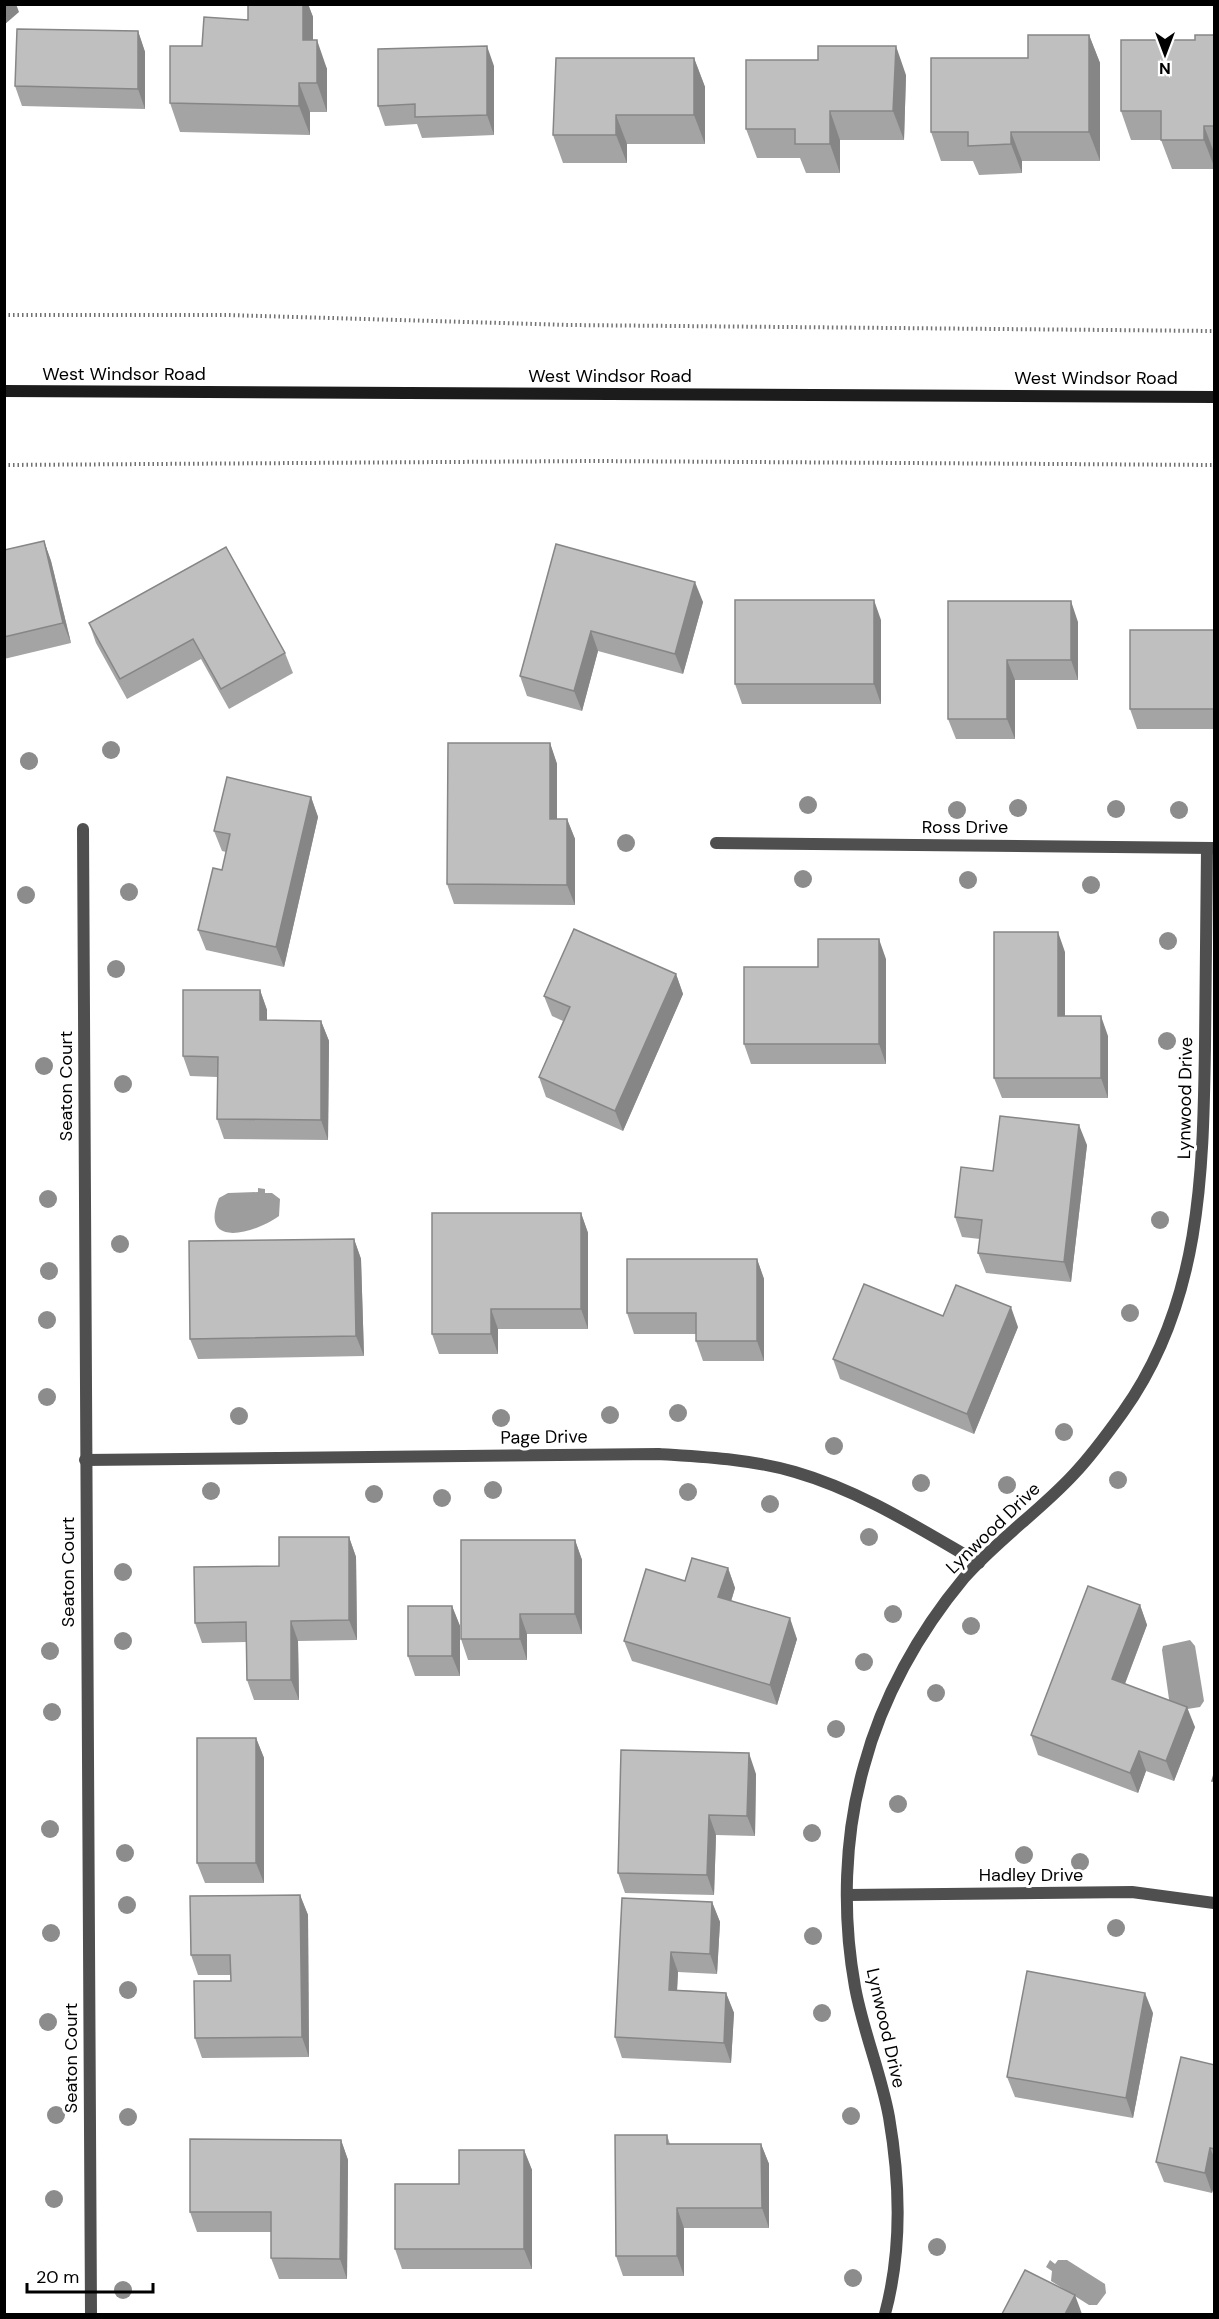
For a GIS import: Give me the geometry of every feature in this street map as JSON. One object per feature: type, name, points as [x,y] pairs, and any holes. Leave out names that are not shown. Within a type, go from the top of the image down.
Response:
[{"type":"main road","name":"West Windsor Road","points":[[4,391],[1215,397]]},
{"type":"street","name":"Seaton Court","points":[[83,829],[91,2314]]},
{"type":"street","name":"Ross Drive","points":[[716,843],[1211,848]]},
{"type":"street","name":"Lynwood Drive","points":[[885,2314],[897,2240],[897,2179],[889,2116],[855,1986],[847,1894],[849,1842],[864,1765],[890,1694],[928,1626],[979,1563],[1074,1474],[1125,1409],[1160,1346],[1182,1289],[1195,1233],[1203,1152],[1211,848]]},
{"type":"street","name":"Page Drive","points":[[85,1460],[659,1454],[734,1460],[794,1471],[856,1494],[979,1563]]},
{"type":"street","name":"Hadley Drive","points":[[847,1894],[1132,1892],[1215,1903]]},
{"type":"path","points":[[4,315],[238,315],[570,325],[1215,332]]},
{"type":"path","points":[[4,465],[594,461],[1215,465]]},
{"type":"shaded area","points":[[258,1188],[265,1189],[265,1193],[272,1193],[280,1199],[279,1216],[257,1228],[232,1233],[223,1231],[216,1225],[215,1214],[219,1198],[228,1193],[258,1192]]},
{"type":"shaded area","points":[[1190,1640],[1195,1646],[1204,1701],[1200,1707],[1175,1711],[1170,1706],[1162,1650],[1163,1646]]},
{"type":"shaded area","points":[[1050,2260],[1055,2264],[1058,2260],[1067,2260],[1105,2284],[1106,2293],[1097,2305],[1089,2305],[1051,2281],[1052,2271],[1046,2267]]},
{"type":"building","points":[[248,4],[303,4],[303,40],[317,40],[317,83],[299,83],[299,106],[170,103],[170,46],[202,46],[204,17],[248,20]]},
{"type":"building","points":[[17,29],[138,31],[138,89],[15,86]]},
{"type":"building","points":[[1028,35],[1089,35],[1089,132],[1011,132],[1011,144],[968,146],[968,132],[931,132],[931,58],[1028,58]]},
{"type":"building","points":[[1195,35],[1215,35],[1215,126],[1204,126],[1204,140],[1161,140],[1161,111],[1121,111],[1121,40],[1195,40]]},
{"type":"building","points":[[487,46],[487,115],[415,117],[415,104],[378,106],[378,49]]},
{"type":"building","points":[[818,46],[896,46],[893,111],[830,111],[830,144],[795,144],[795,129],[746,129],[746,60],[818,60]]},
{"type":"building","points":[[556,58],[694,58],[694,115],[616,115],[616,135],[553,135]]},
{"type":"building","points":[[44,541],[63,623],[4,637],[4,550]]},
{"type":"building","points":[[556,544],[695,582],[675,654],[591,631],[574,691],[520,676]]},
{"type":"building","points":[[226,547],[285,653],[221,689],[193,639],[120,679],[89,623]]},
{"type":"building","points":[[735,600],[874,600],[874,684],[735,684]]},
{"type":"building","points":[[948,601],[1071,601],[1071,660],[1007,660],[1007,719],[948,719]]},
{"type":"building","points":[[1130,630],[1215,630],[1215,709],[1130,709]]},
{"type":"building","points":[[448,743],[550,743],[550,819],[567,819],[567,885],[447,884]]},
{"type":"building","points":[[227,777],[311,797],[276,947],[198,930],[213,868],[222,870],[230,834],[214,831]]},
{"type":"building","points":[[574,929],[676,974],[615,1111],[539,1077],[570,1007],[544,996]]},
{"type":"building","points":[[994,932],[1058,932],[1058,1016],[1101,1016],[1101,1078],[994,1078]]},
{"type":"building","points":[[818,939],[879,939],[879,1044],[744,1044],[744,967],[818,967]]},
{"type":"building","points":[[183,990],[260,990],[260,1020],[321,1021],[321,1120],[217,1119],[218,1057],[183,1056]]},
{"type":"building","points":[[1000,1116],[1079,1125],[1064,1262],[978,1253],[982,1220],[955,1217],[961,1167],[993,1171]]},
{"type":"building","points":[[432,1213],[581,1213],[581,1309],[491,1309],[491,1334],[432,1334]]},
{"type":"building","points":[[354,1239],[356,1336],[190,1339],[189,1241]]},
{"type":"building","points":[[627,1259],[757,1259],[757,1341],[696,1341],[696,1313],[627,1313]]},
{"type":"building","points":[[864,1284],[943,1316],[956,1285],[1011,1307],[967,1414],[833,1359]]},
{"type":"building","points":[[279,1537],[349,1537],[349,1620],[291,1621],[291,1680],[247,1680],[246,1622],[195,1623],[194,1567],[279,1566]]},
{"type":"building","points":[[461,1540],[575,1540],[575,1614],[520,1614],[520,1639],[461,1639]]},
{"type":"building","points":[[692,1558],[728,1568],[718,1597],[790,1618],[770,1685],[624,1641],[646,1569],[685,1581]]},
{"type":"building","points":[[1088,1586],[1140,1605],[1112,1679],[1187,1707],[1166,1761],[1139,1751],[1130,1773],[1031,1735]]},
{"type":"building","points":[[408,1606],[452,1606],[452,1656],[408,1656]]},
{"type":"building","points":[[197,1738],[256,1738],[256,1863],[197,1863]]},
{"type":"building","points":[[621,1750],[749,1753],[747,1816],[709,1815],[707,1875],[618,1873]]},
{"type":"building","points":[[300,1895],[302,2037],[195,2038],[194,1981],[231,1981],[230,1955],[191,1955],[190,1896]]},
{"type":"building","points":[[622,1898],[712,1902],[710,1954],[671,1952],[669,1990],[726,1993],[724,2043],[615,2037]]},
{"type":"building","points":[[1027,1971],[1145,1993],[1126,2098],[1007,2077]]},
{"type":"building","points":[[1181,2057],[1215,2065],[1215,2149],[1210,2148],[1205,2173],[1156,2162]]},
{"type":"building","points":[[615,2135],[667,2135],[667,2144],[761,2144],[762,2208],[677,2208],[677,2256],[616,2256]]},
{"type":"building","points":[[190,2139],[341,2140],[340,2259],[271,2258],[271,2212],[190,2212]]},
{"type":"building","points":[[459,2150],[524,2150],[524,2249],[395,2249],[395,2184],[459,2184]]},
{"type":"building","points":[[1025,2270],[1075,2295],[1065,2314],[1002,2314]]}]
